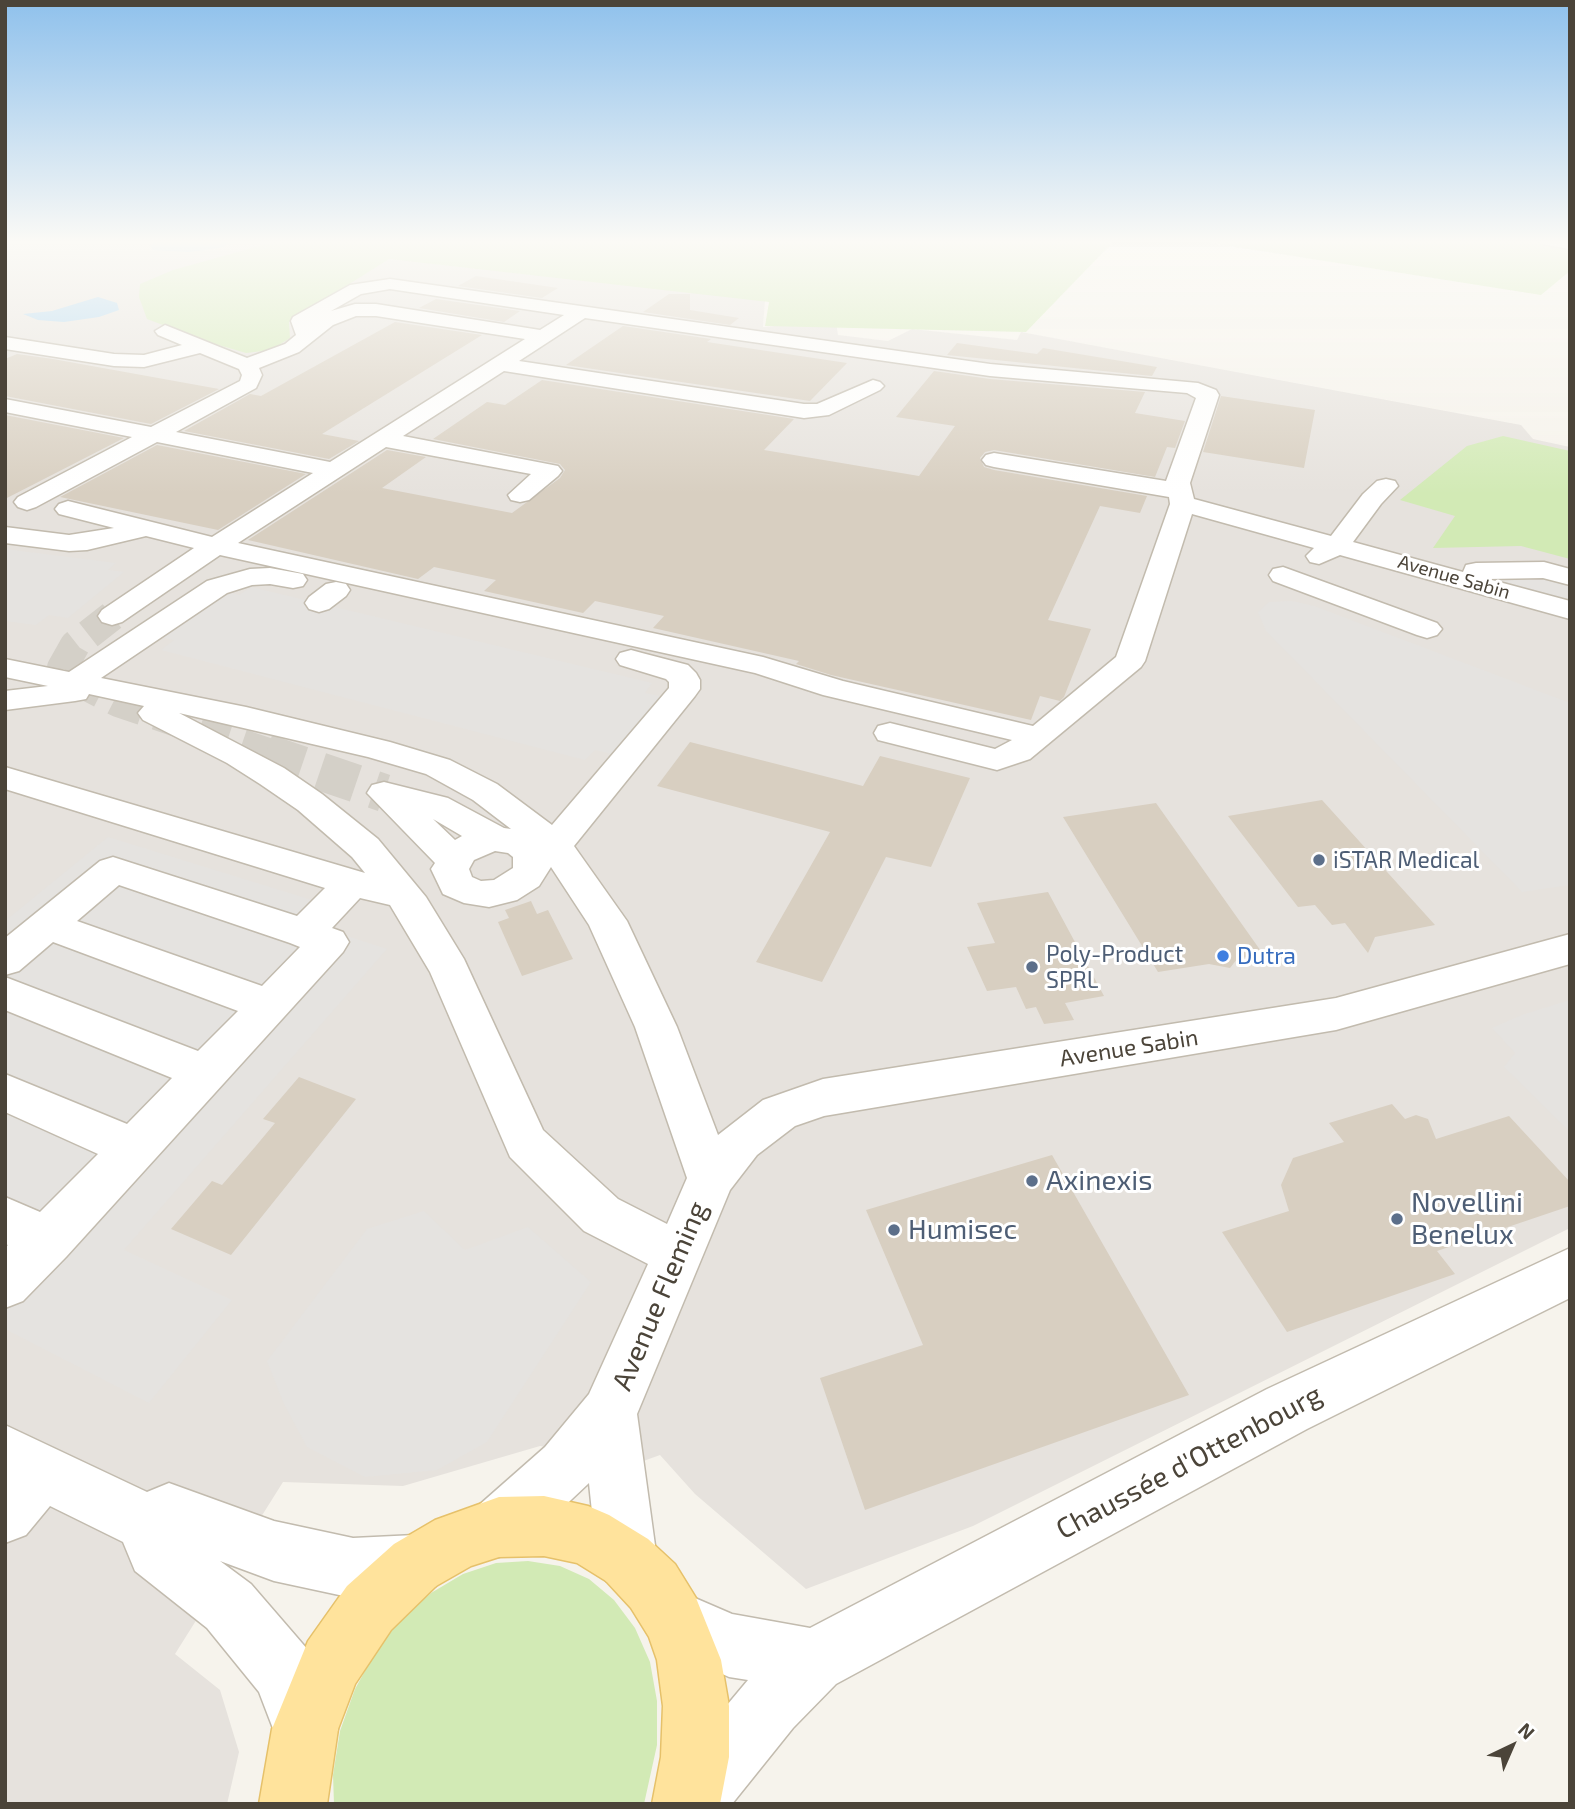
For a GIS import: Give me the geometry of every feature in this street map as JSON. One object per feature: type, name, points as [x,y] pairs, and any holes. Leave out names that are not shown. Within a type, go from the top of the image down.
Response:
[{"type":"main road","name":"Chaussée d'Ottenbourg","points":[[294,1803],[305,1730],[331,1664],[369,1608],[415,1565],[456,1541],[499,1527],[544,1526],[588,1536],[627,1560],[653,1586],[674,1620],[689,1660],[696,1706],[695,1757],[688,1804]]},
{"type":"street","points":[[302,325],[306,337]]},
{"type":"street","points":[[247,365],[292,348],[322,325]]},
{"type":"street","points":[[471,325],[543,337]]},
{"type":"street","points":[[112,616],[217,545],[561,325]]},
{"type":"street","points":[[676,325],[990,370],[1191,387],[1208,395],[1178,484],[1181,498],[1130,661],[1040,737],[1018,752],[997,760],[890,733]]},
{"type":"street","points":[[27,502],[249,384],[251,370],[247,365],[165,331]]},
{"type":"street","points":[[5,343],[114,360],[144,361],[202,346]]},
{"type":"street","points":[[501,363],[804,411],[821,410],[839,403],[844,397],[873,387]]},
{"type":"street","points":[[5,405],[334,470]]},
{"type":"street","points":[[383,439],[550,471],[520,495]]},
{"type":"street","name":"Avenue Sabin","points":[[994,460],[1181,498],[1570,610]]},
{"type":"street","points":[[1386,486],[1372,499],[1338,545],[1283,575],[1427,629]]},
{"type":"street","points":[[68,509],[217,545],[763,666],[834,688],[1040,737]]},
{"type":"street","points":[[5,535],[69,543],[87,542],[149,529]]},
{"type":"street","points":[[1436,572],[1544,570],[1570,577]]},
{"type":"street","points":[[5,701],[89,685],[217,587],[232,580],[270,576],[328,597],[658,666],[677,672],[685,680],[684,689],[671,705],[526,844],[470,846],[455,873],[407,901],[5,778]]},
{"type":"street","points":[[5,667],[378,749],[438,767],[485,792],[526,844],[615,934],[656,1027],[711,1178]]},
{"type":"street","points":[[89,685],[239,756],[310,802],[365,848],[407,901],[450,970],[526,1143],[601,1215],[677,1254]]},
{"type":"street","points":[[212,741],[246,718]]},
{"type":"street","points":[[384,793],[436,806],[526,844],[532,858],[532,867],[517,885],[489,894],[477,894],[455,873],[384,793]]},
{"type":"street","points":[[5,960],[113,870],[329,942],[5,1284]]},
{"type":"street","points":[[304,933],[352,883]]},
{"type":"street","points":[[47,925],[268,1005]]},
{"type":"street","name":"Avenue Sabin","points":[[711,1178],[741,1142],[779,1113],[823,1098],[1336,1014],[1570,949]]},
{"type":"street","points":[[5,993],[205,1072]]},
{"type":"street","points":[[5,1092],[135,1149]]},
{"type":"street","name":"Avenue Fleming","points":[[609,1414],[711,1178]]},
{"type":"street","points":[[5,1219],[48,1241]]},
{"type":"street","name":"Chaussée d'Ottenbourg","points":[[688,1804],[770,1705],[813,1661],[1287,1409],[1570,1272]]},
{"type":"street","points":[[499,1527],[565,1468],[609,1414]]},
{"type":"street","points":[[609,1414],[627,1560]]},
{"type":"street","points":[[5,1514],[23,1462],[145,1522],[156,1550],[229,1606],[285,1673],[305,1730]]},
{"type":"street","points":[[145,1522],[169,1513],[287,1554],[353,1567],[415,1565]]},
{"type":"street","points":[[674,1620],[729,1645],[813,1661]]},
{"type":"shaded area","points":[[5,325],[837,325],[838,335],[888,341],[912,329],[1017,340],[1021,332],[1521,425],[1533,439],[1570,447],[1570,1228],[973,1526],[806,1589],[695,1494],[660,1455],[638,1463],[540,1446],[403,1486],[283,1482],[175,1654],[220,1690],[239,1752],[227,1804],[5,1804]]},
{"type":"shaded area","points":[[5,549],[116,563],[108,570],[124,572],[68,618],[49,615],[36,625],[5,621]]},
{"type":"shaded area","points":[[1551,575],[1570,580],[1570,604],[1467,576]]},
{"type":"shaded area","points":[[251,587],[652,683],[645,693],[665,697],[615,755],[595,750],[585,760],[161,650],[174,640],[157,636],[223,591],[239,595]]},
{"type":"shaded area","points":[[1292,601],[1314,606],[1570,703],[1570,885],[1522,892],[1266,631],[1258,612],[1269,602]]},
{"type":"shaded area","points":[[108,837],[315,901],[298,920],[387,949],[124,1250],[232,1300],[149,1403],[5,1329],[5,921]]},
{"type":"shaded area","points":[[1570,1000],[1570,1132],[1504,1067],[1515,1053],[1492,1028]]},
{"type":"shaded area","points":[[424,1211],[465,1250],[528,1227],[591,1282],[487,1442],[437,1470],[365,1477],[307,1447],[284,1404],[267,1361],[367,1229]]},
{"type":"green space","points":[[164,325],[289,325],[290,338],[271,350],[246,353]]},
{"type":"green space","points":[[765,325],[1032,325],[1026,332]]},
{"type":"green space","points":[[1503,436],[1570,451],[1570,559],[1521,546],[1433,548],[1455,516],[1400,500],[1467,446]]},
{"type":"green space","points":[[528,1561],[560,1566],[589,1579],[614,1600],[635,1628],[650,1662],[657,1701],[657,1745],[644,1804],[334,1804],[333,1775],[340,1731],[355,1689],[376,1651],[401,1619],[431,1593],[463,1574],[496,1563]]},
{"type":"building","points":[[389,325],[418,325],[482,335],[322,434],[359,441],[329,459],[184,431],[250,394],[261,396]]},
{"type":"building","points":[[623,326],[847,363],[810,401],[566,365]]},
{"type":"building","points":[[957,343],[1037,354],[1043,348],[1157,367],[1152,376],[947,355]]},
{"type":"building","points":[[17,354],[219,389],[151,424],[5,396],[5,359]]},
{"type":"building","points":[[934,371],[990,379],[1145,392],[1135,413],[1185,421],[1175,448],[1167,447],[1155,477],[994,450],[985,452],[980,458],[984,467],[994,470],[1147,496],[1140,513],[1100,506],[1048,620],[1091,629],[1064,697],[1060,701],[1040,696],[1031,720],[831,675],[796,664],[799,661],[653,628],[664,616],[595,601],[583,613],[484,591],[496,580],[434,567],[418,579],[248,540],[387,450],[426,457],[382,488],[512,513],[560,478],[565,470],[560,464],[433,439],[487,402],[505,405],[542,380],[794,419],[764,450],[919,476],[955,426],[896,417]]},
{"type":"building","points":[[1221,396],[1315,410],[1304,468],[1203,452]]},
{"type":"building","points":[[5,415],[124,438],[5,499]]},
{"type":"building","points":[[157,445],[306,474],[218,530],[60,497]]},
{"type":"building","points":[[690,742],[863,786],[880,756],[970,778],[931,867],[886,857],[822,982],[756,962],[830,832],[657,786]]},
{"type":"building","name":"iSTAR Medical","points":[[1322,800],[1435,925],[1375,937],[1368,953],[1345,923],[1332,925],[1315,905],[1298,907],[1228,816]]},
{"type":"building","points":[[1156,803],[1263,954],[1237,959],[1230,968],[1209,964],[1158,972],[1063,817]]},
{"type":"building","name":"Poly-Product SPRL","points":[[1048,892],[1104,996],[1065,1003],[1074,1020],[1044,1024],[1036,1007],[1026,1009],[1016,987],[987,991],[967,947],[995,943],[977,903]]},
{"type":"building","points":[[531,901],[537,914],[548,910],[573,959],[522,976],[498,922],[509,918],[505,910]]},
{"type":"building","points":[[299,1077],[356,1099],[231,1255],[171,1229],[212,1181],[222,1185],[255,1147],[275,1123],[263,1119]]},
{"type":"building","name":"Novellini Benelux","points":[[1392,1104],[1405,1119],[1416,1115],[1428,1119],[1436,1139],[1509,1116],[1570,1182],[1570,1206],[1437,1251],[1455,1274],[1287,1332],[1222,1232],[1289,1211],[1281,1185],[1293,1158],[1344,1142],[1329,1123]]},
{"type":"building","points":[[1052,1155],[1189,1395],[865,1510],[820,1378],[923,1345],[866,1210]]},
{"type":"tunnel","points":[[112,616],[75,645],[62,668],[85,685],[118,702],[271,754]]},
{"type":"tunnel","points":[[266,753],[384,793]]},
{"type":"place","name":"iSTAR Medical","points":[[1319,860]]},
{"type":"place","name":"Dutra","points":[[1223,956]]},
{"type":"place","name":"Poly-Product SPRL","points":[[1032,967]]},
{"type":"place","name":"Axinexis","points":[[1032,1181]]},
{"type":"place","name":"Novellini Benelux","points":[[1397,1219]]},
{"type":"place","name":"Humisec","points":[[894,1230]]}]
